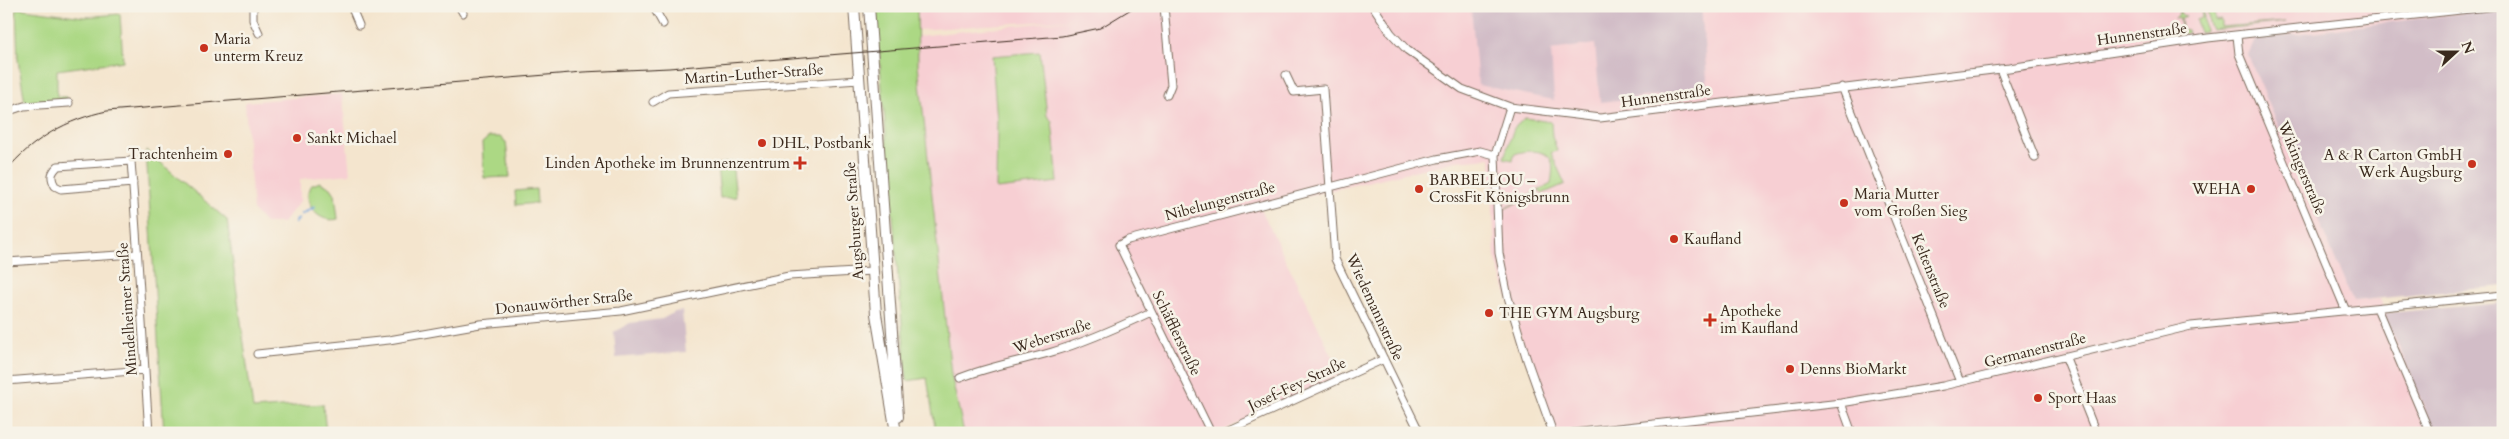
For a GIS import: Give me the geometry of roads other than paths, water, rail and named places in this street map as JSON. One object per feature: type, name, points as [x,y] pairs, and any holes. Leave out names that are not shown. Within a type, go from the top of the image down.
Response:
[{"type":"street","points":[[252,6],[254,20],[259,33]]},
{"type":"street","points":[[351,6],[359,25]]},
{"type":"street","points":[[653,6],[663,24]]},
{"type":"street","name":"Augsburger Straße","points":[[854,6],[878,336],[896,433]]},
{"type":"street","name":"Augsburger Straße","points":[[870,6],[900,433]]},
{"type":"street","points":[[1164,6],[1171,85],[1167,95]]},
{"type":"street","name":"Hunnenstraße","points":[[1372,6],[1402,45],[1430,68],[1462,89],[1510,107],[1600,118],[2000,68],[2236,36],[2497,6]]},
{"type":"street","name":"Wikingerstraße","points":[[2236,36],[2239,54],[2346,310]]},
{"type":"street","points":[[2000,68],[2035,158]]},
{"type":"street","points":[[1286,75],[1294,92],[1323,89],[1330,186]]},
{"type":"street","name":"Martin-Luther-Straße","points":[[653,102],[668,93],[858,80]]},
{"type":"street","name":"Keltenstraße","points":[[1842,87],[1960,382]]},
{"type":"street","points":[[6,112],[24,106],[69,103]]},
{"type":"street","points":[[1510,107],[1495,155],[1498,253],[1506,290],[1527,360],[1553,433]]},
{"type":"street","name":"Nibelungenstraße","points":[[1119,245],[1128,240],[1330,186],[1469,152],[1480,151],[1495,155]]},
{"type":"street","name":"Mindelheimer Straße","points":[[132,184],[61,188],[54,186],[51,179],[52,171],[58,166],[131,161],[149,433]]},
{"type":"street","name":"Wiedemannstraße","points":[[1330,186],[1335,259],[1420,433]]},
{"type":"street","name":"Schäfflerstraße","points":[[1119,245],[1211,433]]},
{"type":"street","points":[[6,262],[136,254]]},
{"type":"street","name":"Donauwörther Straße","points":[[257,354],[389,340],[476,325],[621,311],[789,276],[872,270]]},
{"type":"street","name":"Germanenstraße","points":[[1573,433],[1841,404],[1960,382],[2066,358],[2191,326],[2503,295]]},
{"type":"street","points":[[2377,308],[2430,433]]},
{"type":"street","name":"Weberstraße","points":[[960,378],[981,369],[1014,363],[1089,340],[1151,312]]},
{"type":"street","points":[[2066,358],[2096,433]]},
{"type":"street","name":"Josef-Fey-Straße","points":[[1222,433],[1384,359]]},
{"type":"street","points":[[6,381],[145,370]]},
{"type":"street","points":[[1841,404],[1852,433]]},
{"type":"waterway","points":[[302,214],[315,207]]},
{"type":"waterway","points":[[295,223],[298,219]]},
{"type":"tram line","points":[[6,171],[27,149],[52,132],[78,119],[107,111],[583,72],[669,68],[1062,36],[1100,28],[1136,6]]},
{"type":"place","name":"Maria unterm Kreuz","points":[[204,48]]},
{"type":"place","name":"Sankt Michael","points":[[297,138]]},
{"type":"place","name":"DHL, Postbank","points":[[762,143]]},
{"type":"place","name":"Trachtenheim","points":[[228,154]]},
{"type":"place","name":"Linden Apotheke im Brunnenzentrum","points":[[800,163]]},
{"type":"place","name":"A & R Carton GmbH Werk Augsburg","points":[[2472,164]]},
{"type":"place","name":"BARBELLOU – CrossFit Königsbrunn","points":[[1419,189]]},
{"type":"place","name":"WEHA","points":[[2251,189]]},
{"type":"place","name":"Maria Mutter vom Großen Sieg","points":[[1844,203]]},
{"type":"place","name":"Kaufland","points":[[1674,239]]},
{"type":"place","name":"THE GYM Augsburg","points":[[1489,313]]},
{"type":"place","name":"Apotheke im Kaufland","points":[[1710,320]]},
{"type":"place","name":"Denns BioMarkt","points":[[1790,369]]},
{"type":"place","name":"Sport Haas","points":[[2038,398]]}]
